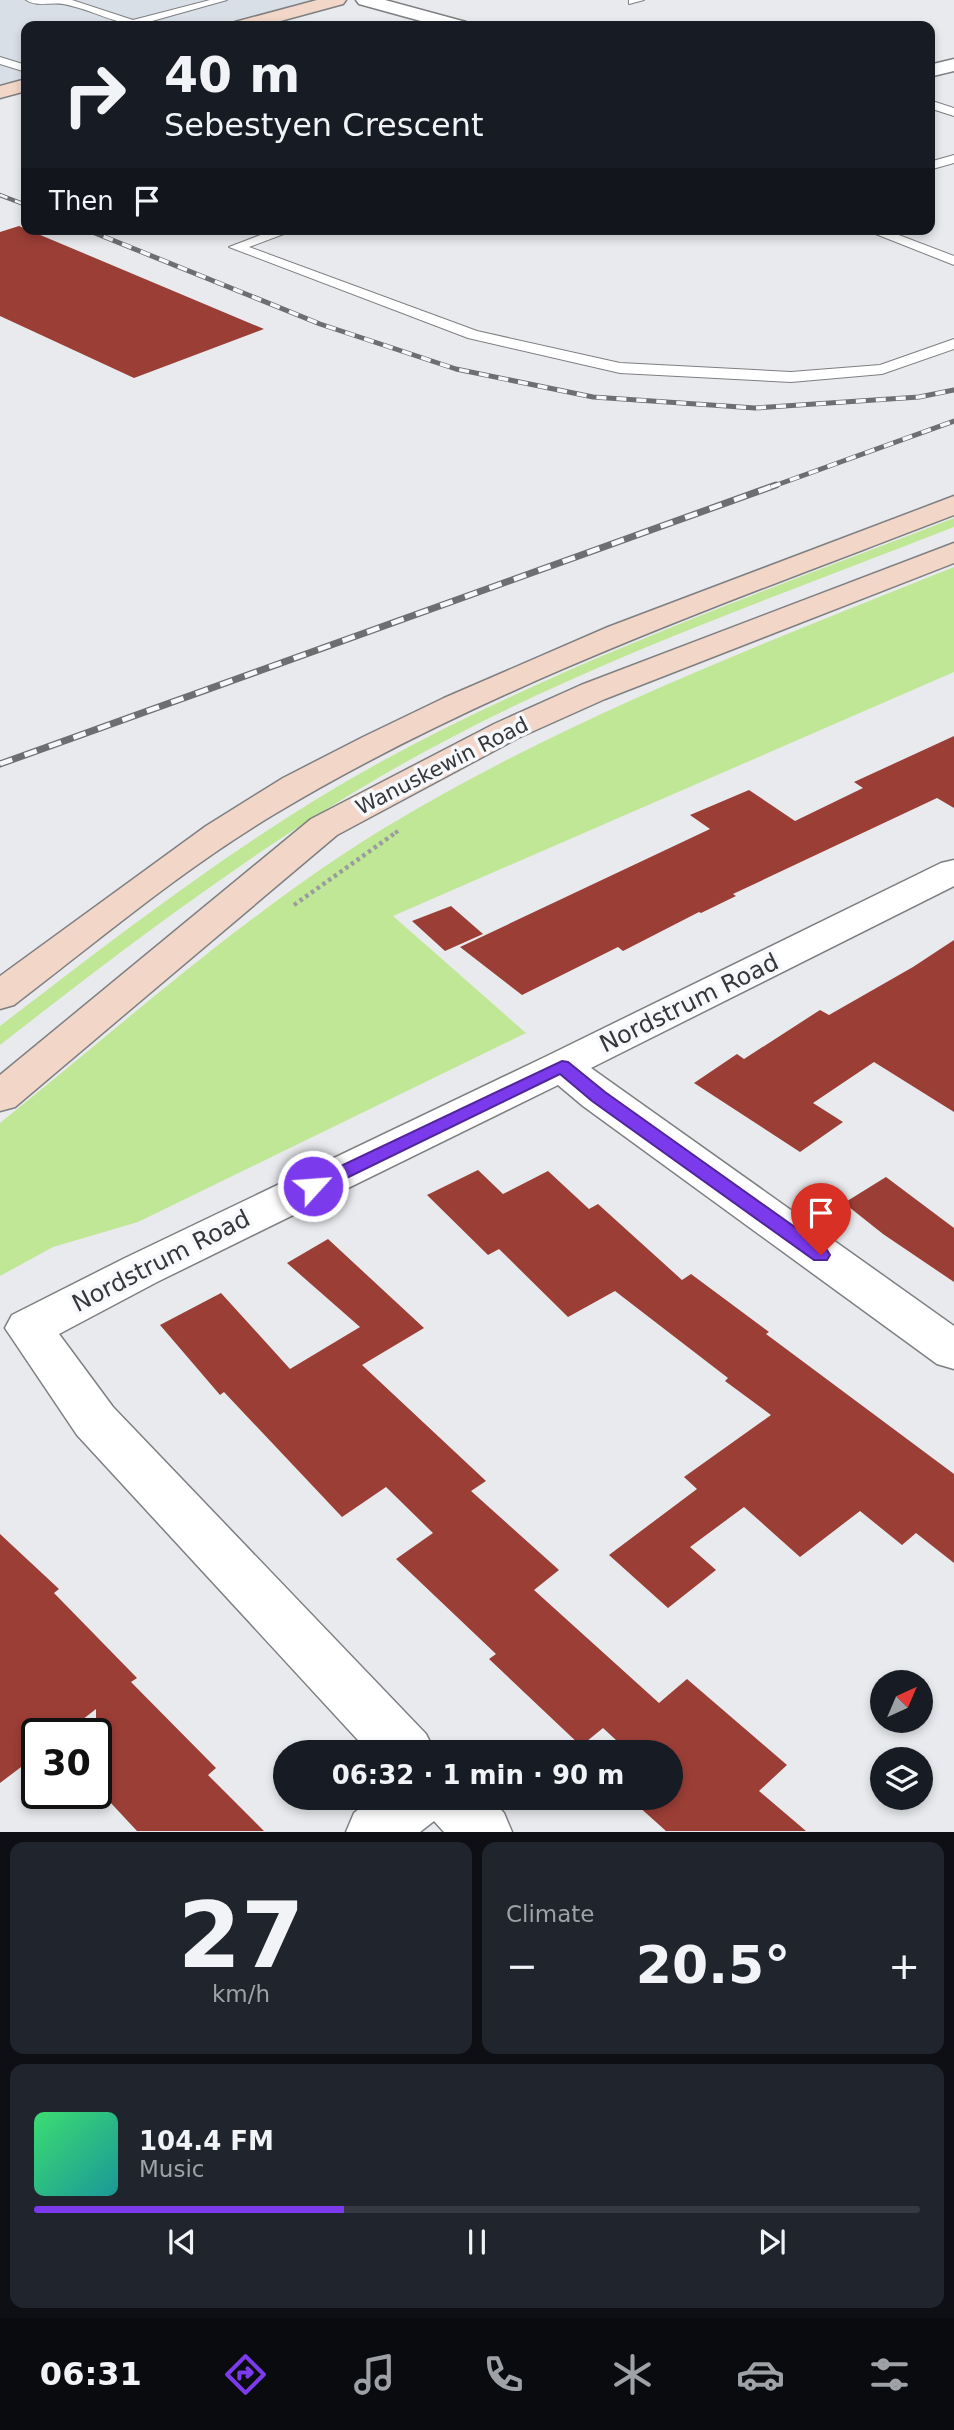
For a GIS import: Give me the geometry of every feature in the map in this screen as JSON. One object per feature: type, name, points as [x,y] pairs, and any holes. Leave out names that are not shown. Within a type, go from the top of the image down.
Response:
[{"type":"main road","points":[[260,21],[337,0]]},
{"type":"main road","points":[[0,92],[21,86]]},
{"type":"main road","points":[[0,996],[200,845],[295,787],[428,717],[566,654],[954,505]]},
{"type":"main road","name":"Wanuskewin Road","points":[[0,1097],[324,827],[506,731],[593,692],[954,552]]},
{"type":"street","points":[[365,0],[441,21]]},
{"type":"street","points":[[935,70],[954,65]]},
{"type":"street","name":"Nordstrum Road","points":[[395,1740],[95,1422],[29,1328],[141,1269],[562,1066],[954,872]]},
{"type":"street","points":[[562,1066],[598,1096],[954,1351]]},
{"type":"street","points":[[375,1832],[403,1810]]},
{"type":"street","points":[[462,1810],[483,1832]]},
{"type":"lane","points":[[32,0],[64,0],[122,21]]},
{"type":"lane","points":[[147,21],[222,0]]},
{"type":"lane","points":[[0,59],[21,53]]},
{"type":"lane","points":[[0,59],[21,67]]},
{"type":"lane","points":[[935,106],[954,112]]},
{"type":"lane","points":[[935,153],[953,159]]},
{"type":"lane","points":[[935,164],[953,159]]},
{"type":"lane","points":[[271,235],[236,247],[473,335],[620,368],[791,377],[882,369],[954,344]]},
{"type":"lane","points":[[886,235],[954,261]]},
{"type":"path","points":[[284,911],[409,825]]},
{"type":"shaded area","points":[[0,0],[338,0],[260,21],[21,21],[21,86],[0,92]]},
{"type":"green space","points":[[954,518],[954,527],[619,659],[488,719],[424,752],[259,853],[102,966],[0,1045],[0,1026],[140,920],[236,851],[386,759],[524,690],[595,659]]},
{"type":"green space","points":[[954,567],[954,672],[393,916],[526,1033],[138,1222],[53,1247],[0,1276],[0,1123],[188,969],[286,894],[386,827],[523,752],[736,655]]},
{"type":"building","points":[[19,226],[21,235],[40,235],[264,329],[134,378],[0,316],[0,232]]},
{"type":"building","points":[[954,736],[954,808],[937,798],[733,894],[736,896],[623,951],[618,947],[522,995],[460,947],[710,829],[690,815],[749,790],[795,821],[863,788],[854,782]]},
{"type":"building","points":[[451,906],[483,934],[445,951],[412,921]]},
{"type":"building","points":[[954,940],[954,1112],[874,1062],[813,1103],[843,1122],[800,1152],[694,1083],[737,1054],[744,1059],[820,1010],[829,1015]]},
{"type":"building","points":[[478,1170],[503,1194],[548,1171],[589,1209],[598,1204],[682,1280],[691,1274],[769,1332],[766,1334],[954,1474],[954,1563],[916,1533],[902,1545],[860,1511],[800,1557],[744,1507],[690,1547],[716,1570],[668,1608],[609,1555],[697,1489],[684,1477],[771,1415],[725,1381],[728,1378],[615,1291],[568,1317],[499,1249],[488,1255],[427,1195]]},
{"type":"building","points":[[886,1177],[954,1228],[954,1282],[883,1234],[844,1203]]},
{"type":"building","points":[[328,1239],[424,1328],[362,1365],[486,1481],[471,1491],[559,1570],[534,1590],[659,1703],[687,1679],[787,1765],[759,1791],[806,1831],[666,1831],[643,1810],[683,1810],[683,1740],[616,1740],[603,1728],[588,1740],[575,1740],[489,1659],[496,1654],[396,1559],[433,1533],[386,1487],[342,1517],[224,1392],[220,1395],[160,1325],[221,1293],[290,1369],[360,1327],[287,1263]]},
{"type":"building","points":[[0,1534],[59,1589],[54,1593],[137,1678],[131,1682],[216,1768],[208,1775],[264,1831],[137,1831],[112,1804],[112,1718],[96,1718],[96,1709],[84,1718],[21,1718],[21,1767],[0,1783]]},
{"type":"railway","points":[[0,195],[21,203]]},
{"type":"railway","points":[[100,235],[320,324],[456,369],[593,397],[755,408],[919,397],[954,390]]},
{"type":"railway","points":[[771,487],[954,421]]},
{"type":"railway","points":[[0,764],[776,485]]},
{"type":"route","points":[[313,1186],[562,1066],[598,1096],[821,1255]]}]
